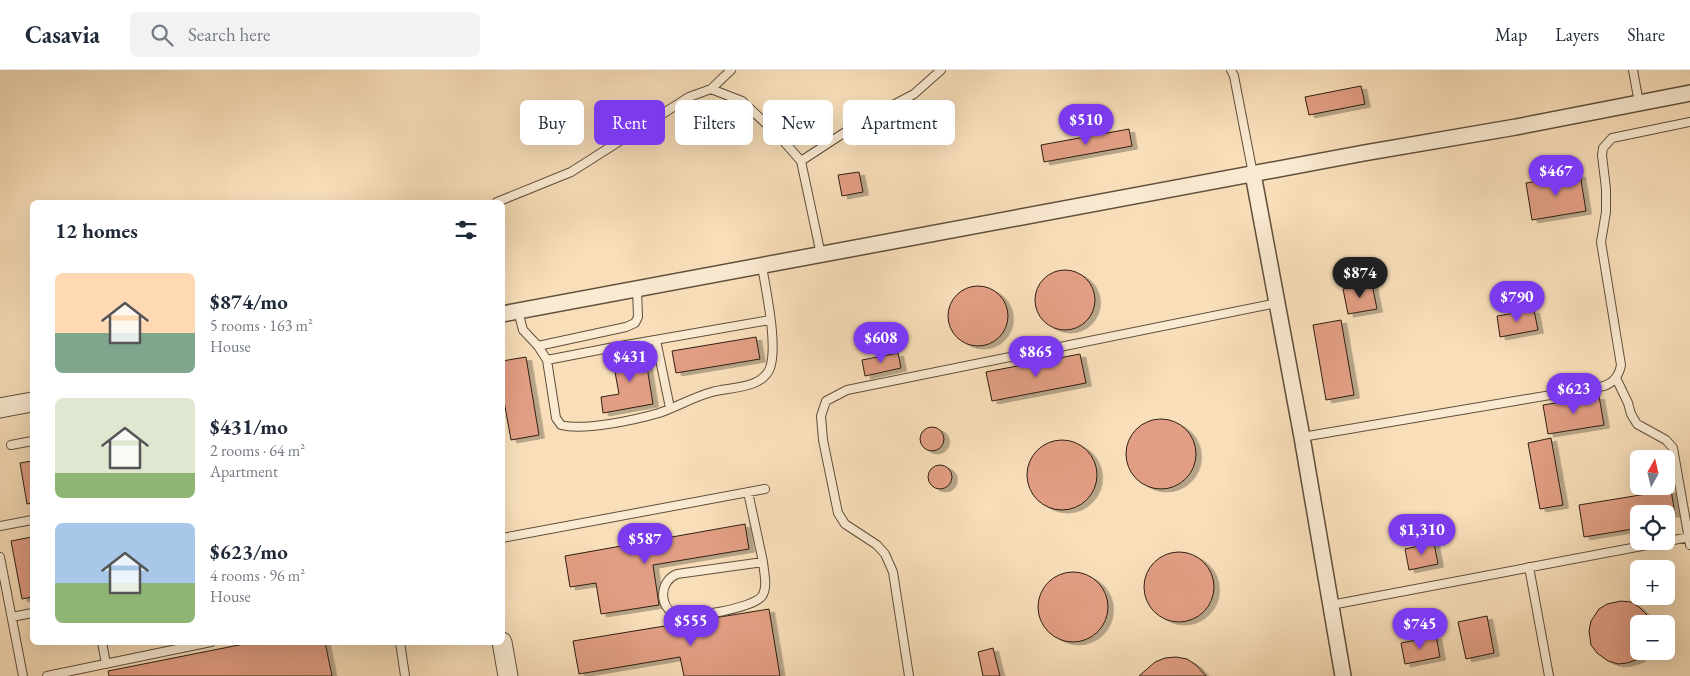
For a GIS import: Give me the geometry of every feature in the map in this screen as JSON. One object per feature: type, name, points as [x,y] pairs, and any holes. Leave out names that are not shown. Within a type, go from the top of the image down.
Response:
[{"type":"street","points":[[505,313],[1364,153],[1516,127],[1690,93]]},
{"type":"street","points":[[1253,174],[1302,437],[1343,676]]},
{"type":"street","points":[[0,408],[30,402]]},
{"type":"street","points":[[503,645],[508,676]]},
{"type":"lane","points":[[502,200],[571,172],[688,97],[711,89],[731,70]]},
{"type":"lane","points":[[801,161],[859,123],[914,94],[941,70]]},
{"type":"lane","points":[[1231,70],[1234,76],[1253,174]]},
{"type":"lane","points":[[1633,70],[1639,103]]},
{"type":"lane","points":[[711,89],[742,101],[779,136],[801,161],[821,255]]},
{"type":"lane","points":[[1302,437],[1604,386],[1616,378],[1620,372],[1621,358],[1601,242],[1606,212],[1603,148],[1612,138],[1690,122]]},
{"type":"lane","points":[[518,311],[523,330],[538,346],[547,360],[556,418],[561,425],[570,428],[586,428],[659,413],[706,394],[750,384],[763,378],[770,368],[772,357],[770,320],[762,266]]},
{"type":"lane","points":[[538,346],[626,327],[635,323],[638,317],[636,290]]},
{"type":"lane","points":[[909,676],[892,572],[885,554],[877,545],[845,524],[838,513],[823,440],[821,416],[826,401],[847,390],[1277,303]]},
{"type":"lane","points":[[547,360],[770,320]]},
{"type":"lane","points":[[656,340],[670,408]]},
{"type":"lane","points":[[1331,604],[1690,540],[1672,448],[1666,440],[1638,424],[1631,414],[1616,378]]},
{"type":"lane","points":[[11,445],[30,441]]},
{"type":"lane","points":[[505,537],[764,489]]},
{"type":"lane","points":[[748,492],[763,562],[765,589],[763,595],[754,603],[728,611],[686,616],[671,612],[666,606],[663,591],[664,585],[672,576],[763,562]]},
{"type":"lane","points":[[0,526],[30,520]]},
{"type":"lane","points":[[0,557],[23,676]]},
{"type":"lane","points":[[1530,568],[1549,676]]},
{"type":"lane","points":[[12,617],[30,613]]},
{"type":"lane","points":[[103,645],[106,664]]},
{"type":"lane","points":[[47,676],[198,645]]},
{"type":"lane","points":[[400,645],[405,676]]},
{"type":"building","points":[[1361,86],[1365,104],[1309,115],[1305,97]]},
{"type":"building","points":[[1129,129],[1132,146],[1044,162],[1041,145]]},
{"type":"building","points":[[859,172],[863,192],[842,196],[838,175]]},
{"type":"building","points":[[1580,174],[1586,211],[1532,220],[1526,183]]},
{"type":"building","points":[[1065,270],[1082,275],[1090,283],[1095,300],[1090,317],[1082,325],[1065,330],[1048,325],[1040,317],[1035,300],[1040,283],[1048,275]]},
{"type":"building","points":[[1372,284],[1377,309],[1348,314],[1343,289]]},
{"type":"building","points":[[978,286],[995,291],[1003,299],[1008,316],[1003,333],[995,341],[978,346],[961,341],[953,333],[948,316],[953,299],[961,291]]},
{"type":"building","points":[[1534,310],[1538,330],[1500,337],[1497,316]]},
{"type":"building","points":[[1341,320],[1354,395],[1326,400],[1313,325]]},
{"type":"building","points":[[756,337],[760,359],[676,373],[672,351]]},
{"type":"building","points":[[644,348],[653,404],[603,413],[601,397],[619,394],[613,361],[618,360],[617,353]]},
{"type":"building","points":[[898,353],[901,368],[865,376],[862,360]]},
{"type":"building","points":[[1080,354],[1086,383],[992,401],[986,372]]},
{"type":"building","points":[[526,357],[539,435],[511,440],[505,407],[505,360]]},
{"type":"building","points":[[1599,396],[1604,425],[1548,434],[1543,405]]},
{"type":"building","points":[[1161,419],[1180,425],[1190,435],[1196,454],[1190,473],[1180,483],[1161,489],[1142,483],[1132,473],[1126,454],[1132,435],[1142,425]]},
{"type":"building","points":[[932,427],[941,430],[944,439],[941,448],[932,451],[923,448],[920,439],[923,430]]},
{"type":"building","points":[[1551,438],[1563,505],[1540,509],[1528,443]]},
{"type":"building","points":[[1062,440],[1081,446],[1091,456],[1097,475],[1091,494],[1081,504],[1062,510],[1043,504],[1033,494],[1027,475],[1033,456],[1043,446]]},
{"type":"building","points":[[30,461],[30,503],[27,504],[20,463]]},
{"type":"building","points":[[940,465],[949,468],[952,477],[949,486],[940,489],[931,486],[928,477],[931,468]]},
{"type":"building","points":[[1640,495],[1672,495],[1674,505],[1630,505],[1630,529],[1584,537],[1579,505]]},
{"type":"building","points":[[745,524],[749,549],[653,565],[659,605],[601,614],[596,583],[570,587],[565,556]]},
{"type":"building","points":[[30,537],[30,597],[22,599],[11,541]]},
{"type":"building","points":[[1434,543],[1438,564],[1409,570],[1405,549]]},
{"type":"building","points":[[1179,552],[1198,558],[1208,568],[1214,587],[1208,606],[1198,616],[1179,622],[1160,616],[1150,606],[1144,587],[1150,568],[1160,558]]},
{"type":"building","points":[[1073,572],[1092,578],[1102,588],[1108,607],[1102,626],[1092,636],[1073,642],[1054,636],[1044,626],[1038,607],[1044,588],[1054,578]]},
{"type":"building","points":[[1621,601],[1630,602],[1630,605],[1636,605],[1647,615],[1630,615],[1630,660],[1636,660],[1618,664],[1608,661],[1597,653],[1591,645],[1589,631],[1591,621],[1599,609],[1607,604]]},
{"type":"building","points":[[769,609],[780,676],[684,676],[680,657],[579,674],[573,641]]},
{"type":"building","points":[[1487,616],[1494,653],[1466,659],[1458,622]]},
{"type":"building","points":[[1436,636],[1440,657],[1405,664],[1401,643]]},
{"type":"building","points":[[239,645],[326,645],[332,676],[109,676],[108,671]]},
{"type":"building","points":[[993,648],[1000,676],[983,676],[978,652]]},
{"type":"building","points":[[1165,658],[1187,659],[1196,665],[1206,676],[1139,676],[1155,662]]}]
